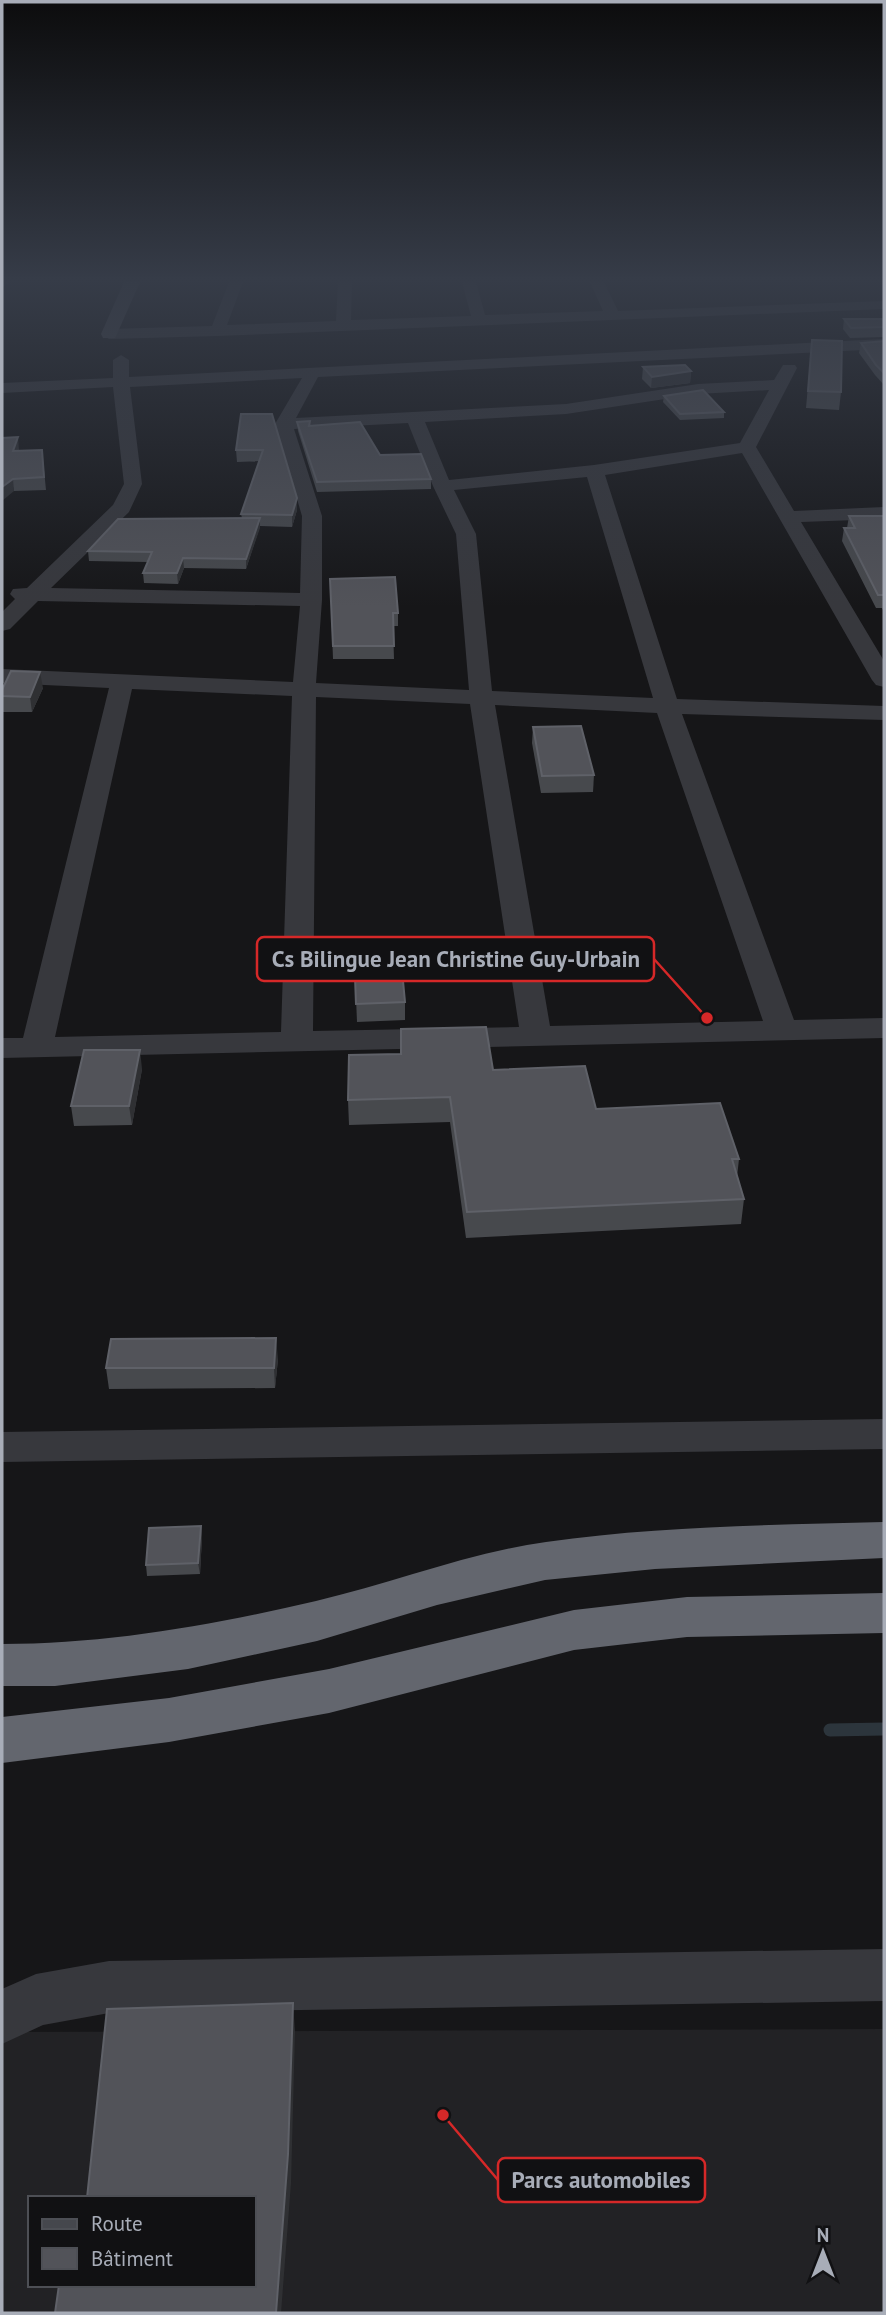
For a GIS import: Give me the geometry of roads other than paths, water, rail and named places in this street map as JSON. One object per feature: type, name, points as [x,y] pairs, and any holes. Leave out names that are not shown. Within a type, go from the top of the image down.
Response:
[{"type":"highway","points":[[2,1665],[55,1665],[188,1648],[317,1621],[437,1586],[545,1561],[655,1550],[884,1540]]},
{"type":"highway","points":[[2,1741],[169,1720],[329,1691],[574,1630],[687,1617],[884,1613]]},
{"type":"street","points":[[2,624],[122,508],[131,493],[133,484],[122,390]]},
{"type":"street","points":[[297,1041],[304,689],[311,600],[312,516],[284,424],[303,390]]},
{"type":"street","points":[[284,424],[566,409],[691,390]]},
{"type":"street","points":[[747,447],[776,390]]},
{"type":"street","points":[[414,416],[442,486],[466,534],[481,696],[536,1035]]},
{"type":"street","points":[[442,486],[594,471],[747,447]]},
{"type":"street","points":[[747,447],[884,680]]},
{"type":"street","points":[[594,471],[667,706],[782,1030]]},
{"type":"street","points":[[787,517],[884,513]]},
{"type":"street","points":[[2,594],[311,600]]},
{"type":"street","points":[[2,676],[667,706],[884,713]]},
{"type":"street","points":[[37,1047],[122,682]]},
{"type":"street","points":[[2,1048],[884,1028]]},
{"type":"street","points":[[2,1447],[884,1434]]},
{"type":"street","points":[[2,2017],[36,2000],[110,1987],[884,1975]]},
{"type":"waterway","points":[[830,1730],[884,1729]]},
{"type":"place","name":"Cs Bilingue Jean Christine Guy-Urbain","points":[[707,1018]]},
{"type":"place","name":"Parcs automobiles","points":[[443,2115]]}]
